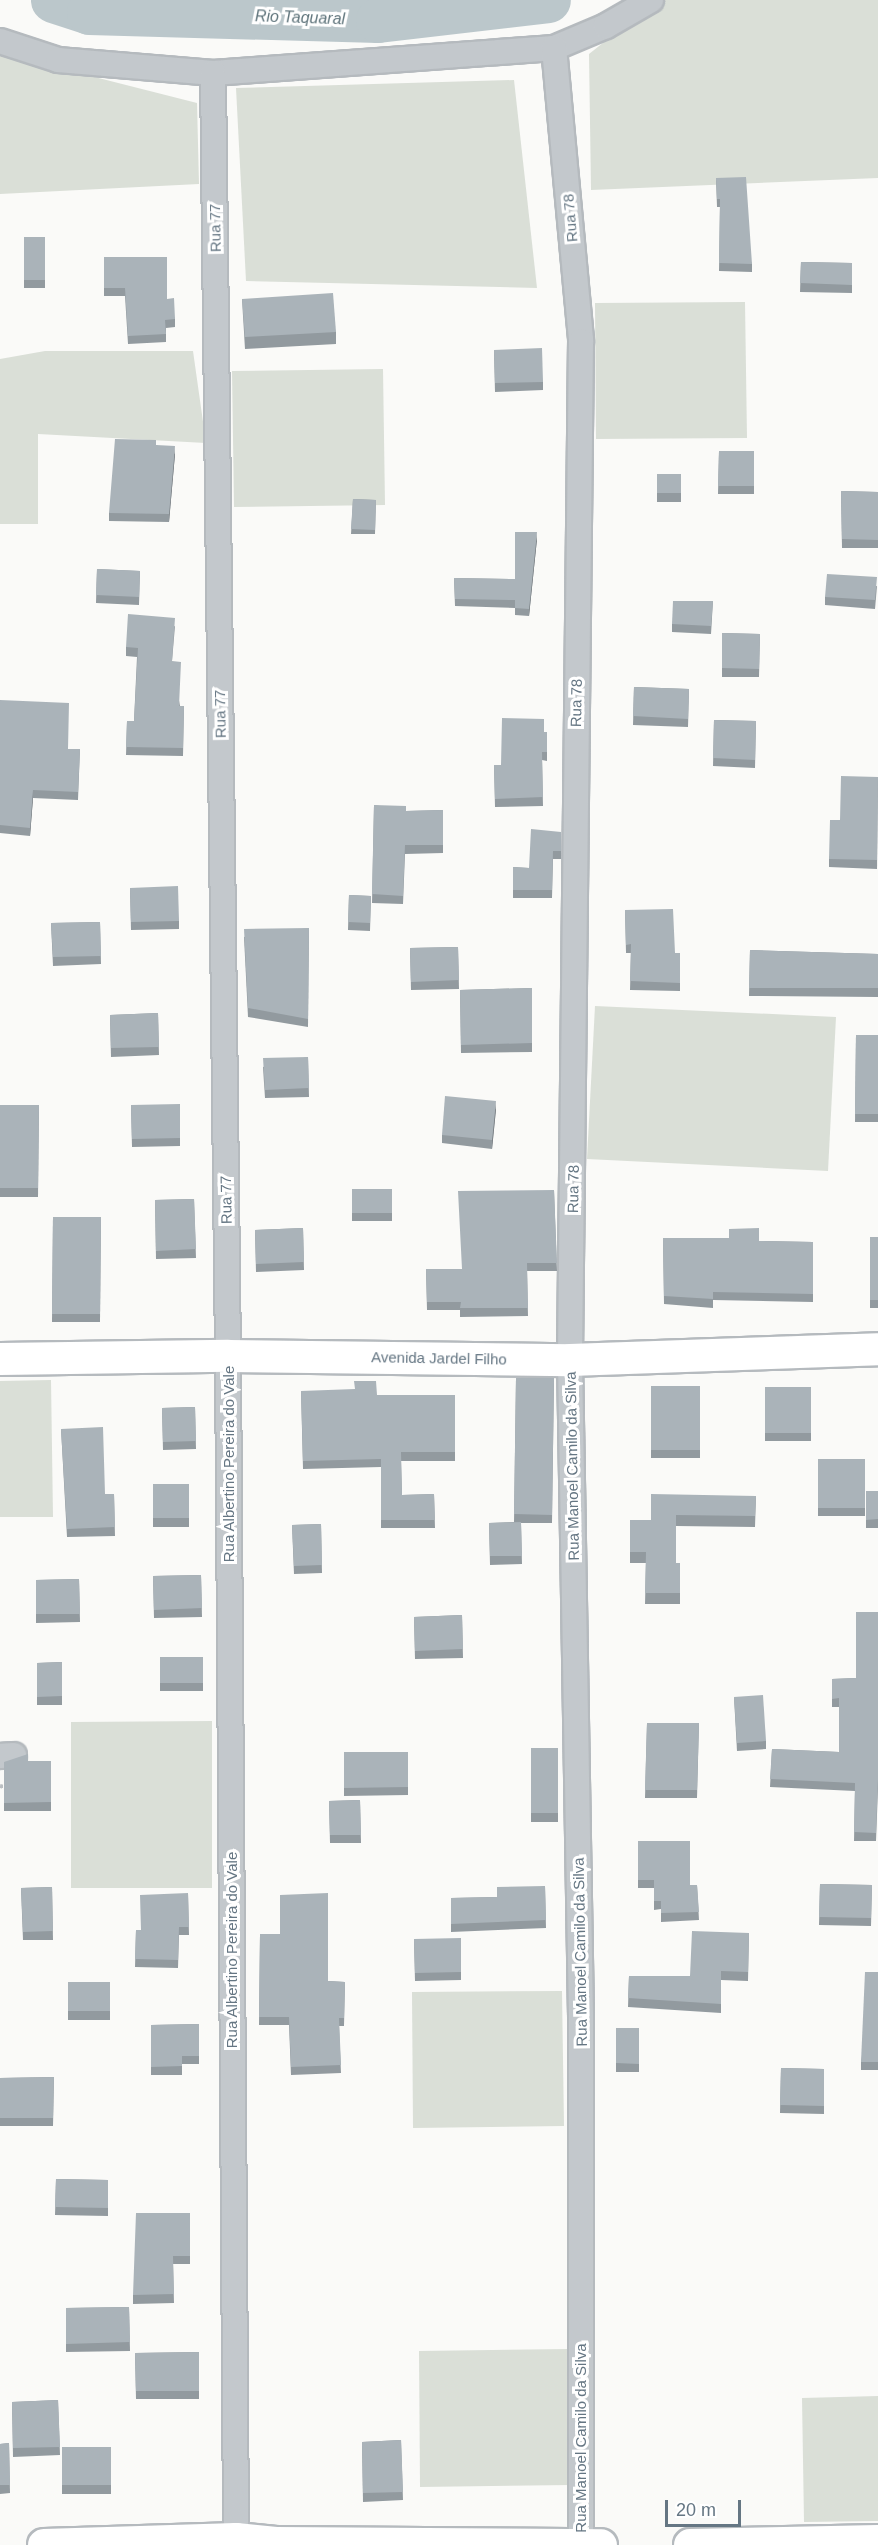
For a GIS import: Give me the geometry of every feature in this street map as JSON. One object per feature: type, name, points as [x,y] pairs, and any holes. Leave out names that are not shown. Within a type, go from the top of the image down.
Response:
[{"type":"main road","name":"Avenida Jardel Filho","points":[[0,1359],[228,1356],[570,1360],[878,1349]]},
{"type":"main road","points":[[690,2545],[878,2541]]},
{"type":"main road","points":[[44,2545],[236,2542],[588,2545]]},
{"type":"street","points":[[0,41],[58,60],[213,73],[554,48],[606,26],[651,0]]},
{"type":"street","name":"Rua 78","points":[[554,48],[581,340],[570,1360]]},
{"type":"street","name":"Rua 77","points":[[213,73],[228,1356]]},
{"type":"street","name":"Rua Albertino Pereira do Vale","points":[[228,1356],[236,2542]]},
{"type":"street","name":"Rua Manoel Camilo da Silva","points":[[570,1360],[588,2545]]},
{"type":"shaded area","points":[[137,0],[361,0],[279,6]]},
{"type":"shaded area","points":[[657,0],[878,0],[878,178],[591,190],[589,54]]},
{"type":"shaded area","points":[[0,53],[197,103],[199,184],[0,194]]},
{"type":"shaded area","points":[[514,80],[537,288],[246,281],[236,88]]},
{"type":"shaded area","points":[[745,302],[747,438],[596,439],[595,303]]},
{"type":"shaded area","points":[[45,351],[193,351],[206,443],[38,434],[38,524],[0,524],[0,359]]},
{"type":"shaded area","points":[[383,369],[385,505],[234,507],[232,371]]},
{"type":"shaded area","points":[[595,1006],[836,1017],[828,1171],[587,1159]]},
{"type":"shaded area","points":[[51,1380],[53,1517],[0,1517],[0,1381]]},
{"type":"shaded area","points":[[212,1721],[212,1888],[71,1888],[71,1722]]},
{"type":"shaded area","points":[[562,1991],[564,2126],[413,2128],[412,1992]]},
{"type":"shaded area","points":[[569,2349],[571,2485],[420,2487],[419,2351]]},
{"type":"shaded area","points":[[878,2396],[878,2521],[804,2522],[802,2398]]},
{"type":"building","points":[[746,177],[752,264],[719,263],[720,199],[717,199],[716,178]]},
{"type":"building","points":[[24,237],[45,237],[45,280],[24,280]]},
{"type":"building","points":[[104,257],[167,257],[167,299],[174,298],[175,319],[165,320],[166,334],[128,336],[125,288],[104,288]]},
{"type":"building","points":[[801,262],[852,263],[852,285],[800,283]]},
{"type":"building","points":[[333,293],[336,332],[245,337],[242,299]]},
{"type":"building","points":[[542,348],[543,382],[495,383],[494,350]]},
{"type":"building","points":[[115,439],[156,440],[156,445],[175,446],[169,514],[109,513]]},
{"type":"building","points":[[719,451],[754,451],[754,486],[718,486]]},
{"type":"building","points":[[657,474],[681,474],[681,493],[657,493]]},
{"type":"building","points":[[841,491],[878,492],[878,540],[842,539]]},
{"type":"building","points":[[353,499],[376,500],[375,530],[351,529]]},
{"type":"building","points":[[515,532],[537,532],[529,609],[515,608],[515,600],[455,599],[454,578],[515,579]]},
{"type":"building","points":[[97,569],[140,571],[139,597],[96,595]]},
{"type":"building","points":[[827,574],[877,577],[875,600],[825,597]]},
{"type":"building","points":[[673,601],[713,601],[711,626],[672,624]]},
{"type":"building","points":[[128,614],[175,618],[172,661],[181,662],[179,706],[184,706],[183,748],[126,747],[127,721],[134,721],[138,648],[126,647]]},
{"type":"building","points":[[722,633],[760,634],[759,669],[722,668]]},
{"type":"building","points":[[634,687],[689,689],[688,719],[633,716]]},
{"type":"building","points":[[0,700],[69,703],[68,749],[80,749],[78,792],[33,790],[30,828],[0,825]]},
{"type":"building","points":[[502,718],[544,719],[544,732],[547,732],[547,752],[542,752],[543,797],[495,799],[494,765],[501,765]]},
{"type":"building","points":[[714,720],[756,721],[755,760],[713,758]]},
{"type":"building","points":[[841,776],[878,777],[877,860],[829,859],[830,820],[840,820]]},
{"type":"building","points":[[374,805],[406,806],[406,811],[443,810],[443,845],[405,845],[403,896],[372,894]]},
{"type":"building","points":[[531,829],[561,832],[561,851],[553,851],[552,890],[513,890],[513,867],[529,868]]},
{"type":"building","points":[[178,886],[179,921],[131,922],[130,888]]},
{"type":"building","points":[[349,895],[371,896],[370,923],[348,922]]},
{"type":"building","points":[[673,909],[675,953],[680,953],[680,983],[630,981],[631,944],[626,945],[625,910]]},
{"type":"building","points":[[100,922],[101,956],[53,957],[51,923]]},
{"type":"building","points":[[309,928],[308,1019],[248,1008],[244,929]]},
{"type":"building","points":[[458,947],[459,980],[411,982],[410,948]]},
{"type":"building","points":[[750,950],[878,954],[878,988],[749,988]]},
{"type":"building","points":[[532,988],[532,1043],[461,1045],[460,990]]},
{"type":"building","points":[[158,1013],[159,1047],[111,1048],[110,1015]]},
{"type":"building","points":[[856,1035],[878,1035],[878,1114],[855,1114]]},
{"type":"building","points":[[308,1057],[309,1088],[265,1090],[263,1058]]},
{"type":"building","points":[[445,1096],[496,1101],[492,1140],[442,1135]]},
{"type":"building","points":[[180,1104],[180,1138],[132,1139],[131,1105]]},
{"type":"building","points":[[0,1105],[39,1105],[38,1188],[0,1188]]},
{"type":"building","points":[[352,1189],[392,1189],[392,1213],[352,1213]]},
{"type":"building","points":[[554,1190],[557,1263],[527,1263],[528,1308],[460,1308],[461,1302],[427,1302],[426,1269],[462,1269],[458,1191]]},
{"type":"building","points":[[194,1199],[196,1249],[156,1251],[155,1200]]},
{"type":"building","points":[[53,1217],[101,1217],[100,1314],[52,1314]]},
{"type":"building","points":[[303,1228],[304,1262],[256,1264],[255,1230]]},
{"type":"building","points":[[759,1228],[759,1241],[813,1242],[813,1294],[713,1292],[713,1299],[664,1296],[663,1238],[729,1238],[729,1229]]},
{"type":"building","points":[[870,1237],[878,1237],[878,1300],[870,1300]]},
{"type":"building","points":[[516,1378],[554,1378],[552,1515],[514,1514]]},
{"type":"building","points":[[354,1381],[376,1381],[377,1395],[455,1395],[455,1452],[401,1452],[402,1495],[434,1494],[435,1520],[381,1520],[381,1459],[303,1461],[301,1391],[355,1389]]},
{"type":"building","points":[[651,1386],[700,1386],[700,1450],[651,1450]]},
{"type":"building","points":[[765,1387],[811,1387],[811,1433],[765,1433]]},
{"type":"building","points":[[195,1407],[196,1441],[163,1442],[162,1408]]},
{"type":"building","points":[[103,1427],[105,1494],[114,1494],[115,1527],[67,1529],[61,1429]]},
{"type":"building","points":[[818,1459],[865,1459],[865,1508],[818,1508]]},
{"type":"building","points":[[153,1484],[189,1484],[189,1518],[153,1518]]},
{"type":"building","points":[[866,1491],[878,1491],[878,1519],[866,1520]]},
{"type":"building","points":[[651,1494],[756,1496],[755,1516],[676,1515],[676,1563],[680,1563],[680,1593],[645,1593],[646,1552],[630,1552],[630,1520],[651,1520]]},
{"type":"building","points":[[521,1522],[522,1556],[490,1556],[489,1523]]},
{"type":"building","points":[[321,1524],[322,1565],[294,1566],[292,1525]]},
{"type":"building","points":[[201,1575],[202,1608],[154,1610],[153,1576]]},
{"type":"building","points":[[79,1579],[80,1614],[36,1614],[36,1580]]},
{"type":"building","points":[[856,1612],[878,1612],[876,1833],[854,1832],[855,1783],[770,1779],[772,1749],[839,1752],[839,1698],[832,1699],[832,1679],[856,1678]]},
{"type":"building","points":[[462,1615],[463,1649],[415,1651],[414,1617]]},
{"type":"building","points":[[160,1657],[203,1657],[203,1683],[160,1683]]},
{"type":"building","points":[[62,1662],[62,1696],[37,1697],[37,1663]]},
{"type":"building","points":[[763,1695],[766,1741],[737,1743],[734,1697]]},
{"type":"building","points":[[647,1723],[699,1723],[697,1790],[645,1790]]},
{"type":"building","points":[[531,1748],[558,1748],[558,1813],[531,1813]]},
{"type":"building","points":[[344,1752],[408,1752],[408,1787],[344,1788]]},
{"type":"building","points":[[28,1754],[28,1761],[51,1761],[51,1802],[4,1803],[4,1762]]},
{"type":"building","points":[[360,1800],[361,1835],[330,1835],[329,1801]]},
{"type":"building","points":[[638,1841],[690,1841],[690,1885],[697,1885],[699,1912],[661,1913],[661,1901],[654,1901],[654,1880],[638,1880]]},
{"type":"building","points":[[820,1884],[872,1885],[871,1918],[819,1917]]},
{"type":"building","points":[[545,1886],[546,1920],[451,1924],[451,1898],[497,1897],[497,1887]]},
{"type":"building","points":[[52,1887],[53,1931],[23,1932],[21,1888]]},
{"type":"building","points":[[188,1893],[189,1927],[179,1927],[178,1960],[135,1959],[136,1930],[141,1930],[140,1895]]},
{"type":"building","points":[[328,1893],[328,1981],[345,1982],[344,2018],[339,2018],[341,2065],[291,2067],[289,2017],[259,2017],[260,1934],[280,1934],[280,1895]]},
{"type":"building","points":[[692,1931],[749,1933],[748,1972],[721,1971],[721,2004],[628,1998],[629,1976],[690,1976]]},
{"type":"building","points":[[461,1938],[461,1972],[415,1973],[414,1939]]},
{"type":"building","points":[[865,1972],[878,1972],[878,2062],[861,2062]]},
{"type":"building","points":[[68,1982],[110,1982],[110,2011],[68,2011]]},
{"type":"building","points":[[199,2024],[199,2056],[182,2056],[182,2066],[151,2067],[151,2025]]},
{"type":"building","points":[[616,2028],[639,2028],[639,2064],[616,2063]]},
{"type":"building","points":[[781,2068],[824,2069],[824,2106],[780,2105]]},
{"type":"building","points":[[54,2077],[53,2118],[0,2118],[0,2078]]},
{"type":"building","points":[[56,2179],[108,2180],[108,2208],[55,2207]]},
{"type":"building","points":[[136,2213],[190,2213],[190,2256],[173,2256],[174,2294],[133,2295]]},
{"type":"building","points":[[129,2307],[130,2342],[66,2344],[66,2308]]},
{"type":"building","points":[[199,2352],[199,2391],[136,2391],[135,2353]]},
{"type":"building","points":[[58,2400],[60,2447],[13,2448],[12,2402]]},
{"type":"building","points":[[401,2440],[403,2492],[363,2493],[362,2442]]},
{"type":"building","points":[[9,2443],[10,2485],[0,2485],[0,2444]]},
{"type":"building","points":[[62,2447],[111,2447],[111,2485],[62,2485]]},
{"type":"waterway","name":"Rio Taquaral","points":[[53,0],[89,12],[378,20],[548,0]]}]
